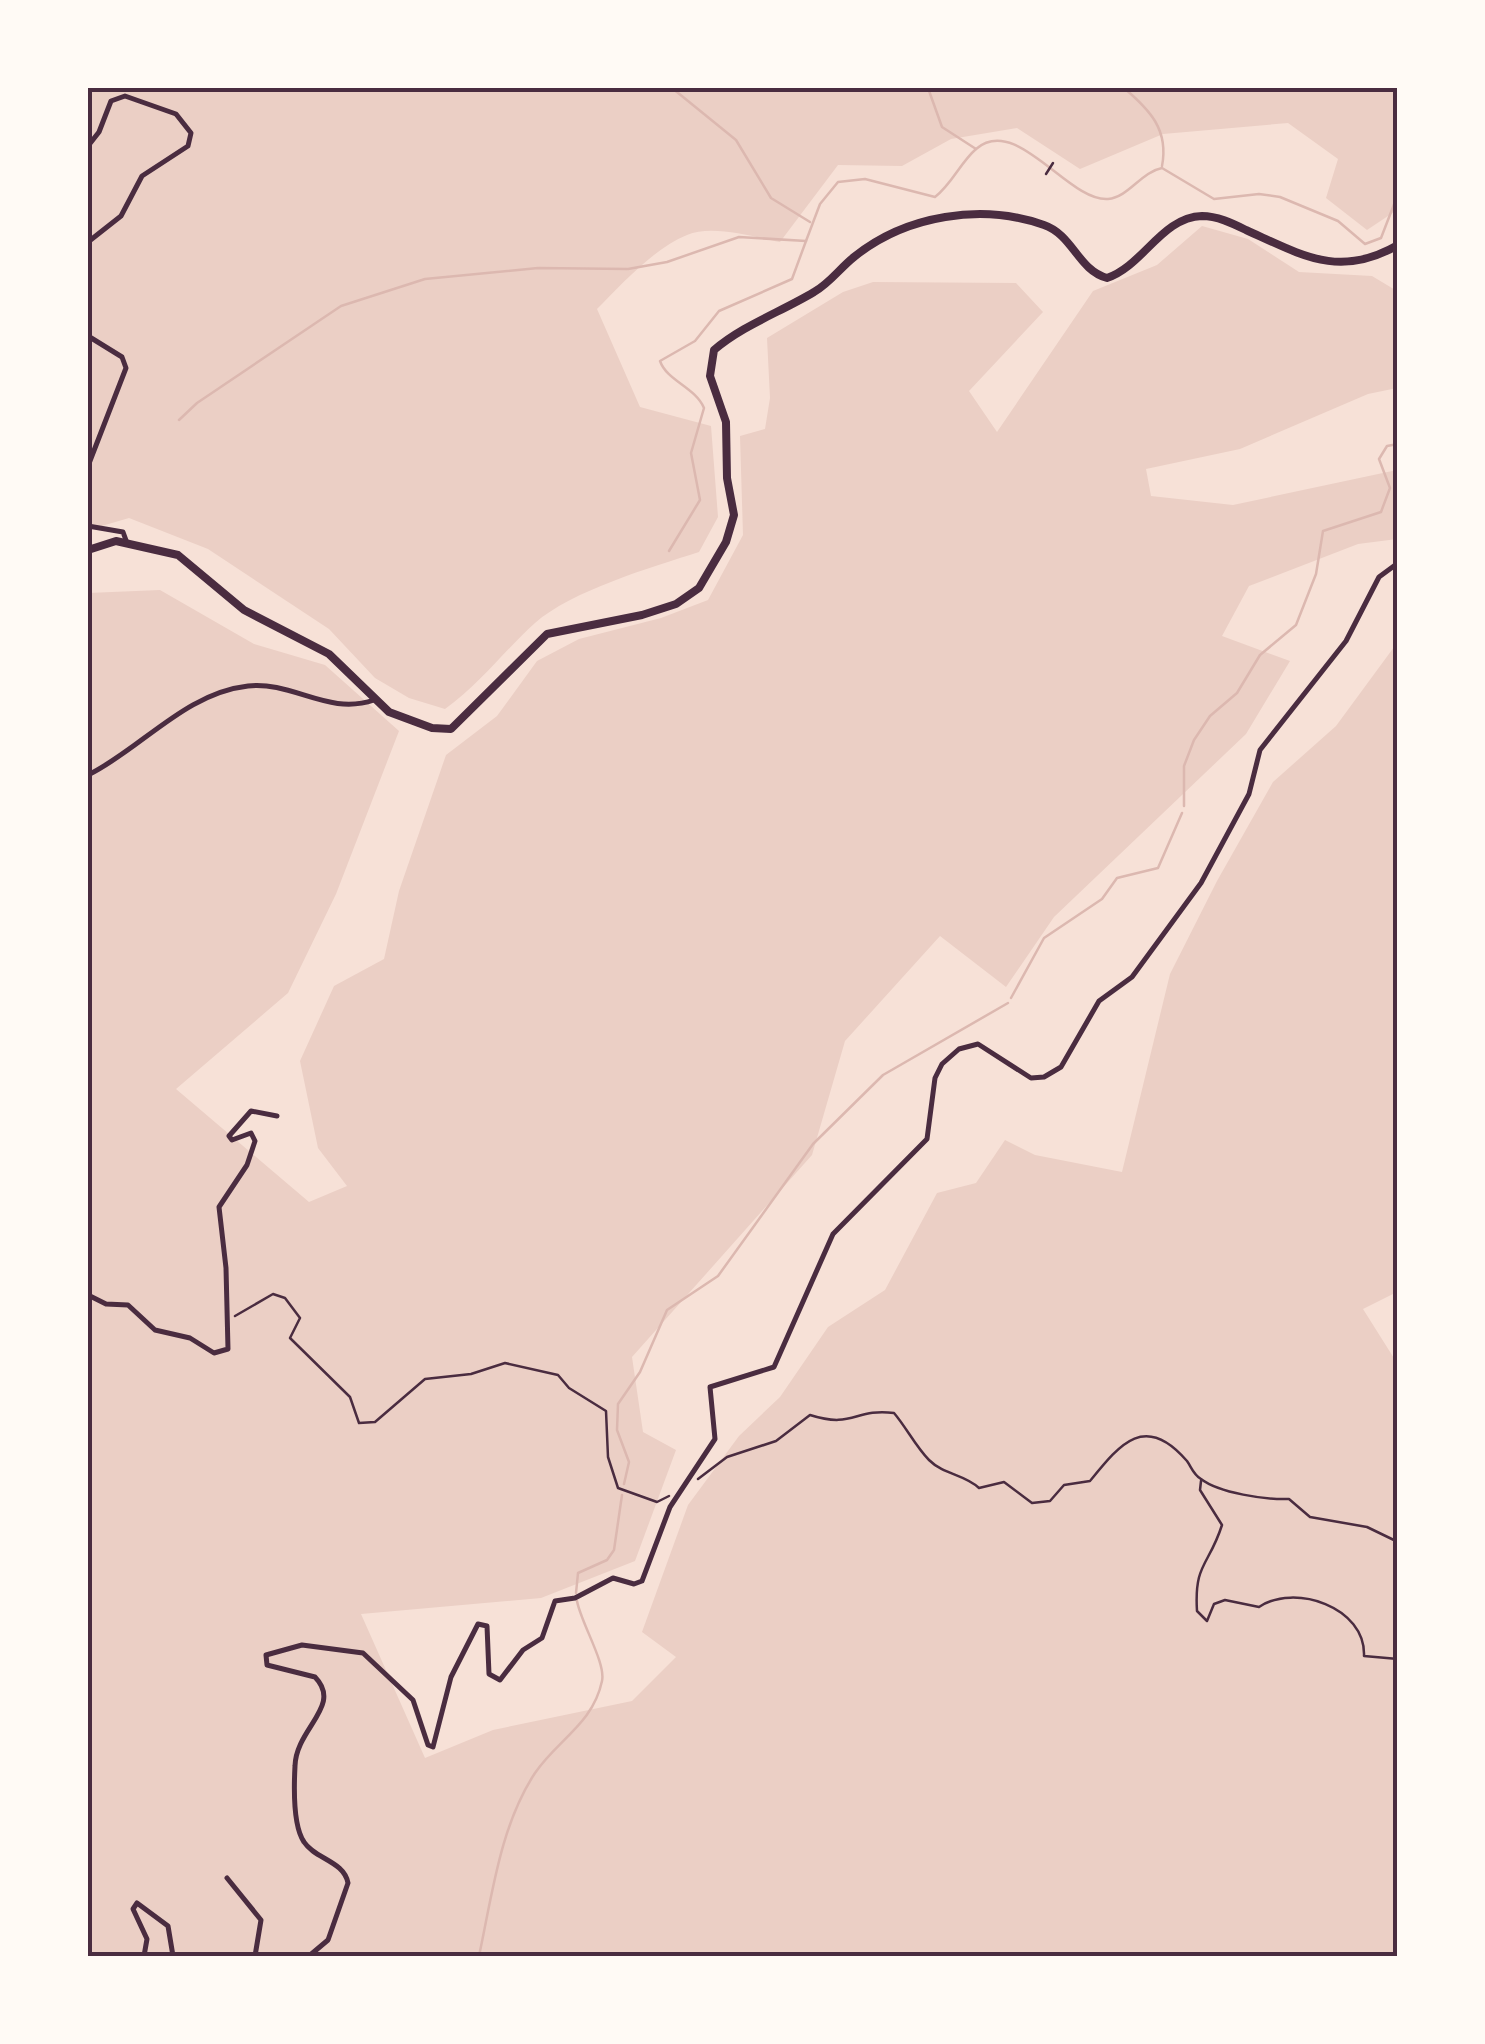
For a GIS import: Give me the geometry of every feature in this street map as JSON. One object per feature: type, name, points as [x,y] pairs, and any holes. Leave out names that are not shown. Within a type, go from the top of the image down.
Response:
[{"type":"street","points":[[88,146],[99,132],[111,101],[125,96],[176,114],[191,133],[188,146],[142,176],[121,216],[88,242]]},
{"type":"street","points":[[88,550],[106,542],[127,543],[166,550],[189,561],[244,610],[329,654],[374,700],[414,722],[451,728],[547,634],[642,615],[676,604],[699,588],[726,542],[734,515],[727,478],[726,422],[710,376],[714,350],[824,286],[855,256],[885,238],[962,213],[1017,217],[1057,231],[1088,269],[1107,278],[1128,270],[1171,227],[1197,216],[1222,220],[1301,254],[1338,263],[1368,261],[1398,245]]},
{"type":"street","points":[[88,336],[118,354],[126,368],[88,466]]},
{"type":"street","points":[[88,526],[124,532],[127,543]]},
{"type":"street","points":[[309,1956],[328,1940],[348,1883],[340,1869],[304,1843],[300,1829],[296,1753],[303,1733],[324,1706],[325,1692],[315,1678],[268,1665],[266,1655],[302,1646],[363,1654],[413,1700],[428,1745],[433,1747],[451,1676],[463,1660],[476,1627],[487,1626],[489,1674],[500,1680],[526,1647],[542,1638],[554,1602],[578,1596],[612,1578],[634,1584],[642,1580],[678,1491],[715,1439],[710,1388],[774,1367],[833,1234],[926,1139],[938,1070],[959,1049],[972,1044],[986,1047],[1031,1078],[1044,1077],[1061,1066],[1090,1013],[1132,977],[1201,883],[1248,794],[1255,759],[1346,641],[1379,576],[1398,564]]},
{"type":"street","points":[[88,775],[183,711],[232,689],[275,686],[338,706],[374,700]]},
{"type":"street","points":[[88,1294],[106,1304],[128,1304],[154,1330],[190,1338],[214,1353],[224,1352],[230,1346],[225,1322],[226,1268],[219,1208],[247,1165],[255,1141],[250,1133],[232,1140],[229,1136],[251,1111],[277,1116]]},
{"type":"street","points":[[228,1878],[261,1920],[254,1956]]},
{"type":"street","points":[[144,1956],[148,1938],[133,1909],[137,1903],[168,1926],[174,1956]]},
{"type":"lane","points":[[1046,174],[1053,163]]},
{"type":"path","points":[[225,1322],[273,1294],[285,1298],[300,1318],[290,1338],[312,1365],[333,1378],[350,1397],[359,1423],[375,1422],[425,1379],[471,1374],[505,1363],[558,1375],[570,1388],[606,1411],[608,1457],[618,1488],[658,1502],[678,1491]]},
{"type":"path","points":[[694,1481],[727,1457],[776,1441],[786,1428],[810,1415],[839,1424],[874,1410],[894,1412],[930,1461],[948,1473],[964,1475],[979,1488],[1004,1482],[1032,1503],[1050,1501],[1064,1485],[1090,1481],[1120,1443],[1138,1435],[1153,1437],[1186,1460],[1201,1480],[1216,1489],[1250,1492],[1264,1500],[1289,1499],[1310,1517],[1367,1527],[1398,1542]]},
{"type":"path","points":[[1201,1480],[1200,1490],[1222,1525],[1216,1545],[1196,1574],[1197,1611],[1207,1621],[1214,1604],[1225,1600],[1259,1607],[1275,1596],[1302,1594],[1345,1618],[1364,1644],[1364,1656],[1398,1659]]},
{"type":"shaded area","points":[[88,88],[1397,88],[1397,210],[1367,230],[1326,198],[1338,159],[1288,123],[1163,134],[1080,169],[1017,128],[951,139],[902,166],[838,165],[780,242],[708,231],[674,241],[597,309],[640,407],[711,426],[718,517],[699,552],[613,581],[550,611],[445,709],[409,698],[375,678],[329,629],[208,549],[129,518],[88,530]]},
{"type":"shaded area","points":[[1202,226],[1248,239],[1299,272],[1372,276],[1397,291],[1397,388],[1368,394],[1240,449],[1146,469],[1151,496],[1233,505],[1397,470],[1397,539],[1358,544],[1249,586],[1222,636],[1290,661],[1246,734],[1054,917],[1006,987],[940,936],[845,1041],[812,1155],[632,1357],[643,1432],[676,1450],[635,1561],[541,1598],[361,1614],[425,1758],[493,1730],[632,1701],[676,1657],[642,1632],[688,1505],[739,1436],[780,1397],[828,1327],[885,1290],[937,1193],[976,1183],[1005,1140],[1035,1155],[1122,1172],[1170,974],[1217,881],[1273,782],[1336,726],[1397,643],[1397,1292],[1363,1309],[1397,1363],[1397,1956],[88,1956],[88,593],[160,590],[254,644],[325,665],[399,731],[336,894],[288,993],[176,1089],[309,1202],[347,1186],[318,1148],[300,1061],[334,986],[384,959],[399,891],[446,755],[497,716],[537,661],[579,639],[661,618],[708,600],[743,535],[740,436],[765,429],[770,398],[767,338],[843,292],[873,282],[1016,283],[1043,312],[969,391],[997,432],[1093,291],[1157,265]]},
{"type":"waterway","points":[[672,88],[736,140],[771,198],[810,222]]},
{"type":"waterway","points":[[928,88],[942,127],[976,149]]},
{"type":"waterway","points":[[1124,88],[1142,104],[1160,131],[1162,166]]},
{"type":"waterway","points":[[179,420],[197,403],[341,306],[425,279],[538,268],[628,269],[667,262],[739,237],[806,241],[820,204],[838,182],[865,179],[935,197],[976,149],[992,141],[1008,142],[1025,150],[1093,196],[1115,197],[1162,168],[1214,199],[1259,194],[1280,197],[1338,221],[1365,244],[1381,238],[1398,194]]},
{"type":"waterway","points":[[669,551],[700,500],[691,453],[704,408],[660,361],[695,341],[719,311],[792,279],[806,241]]},
{"type":"waterway","points":[[1184,806],[1184,766],[1194,740],[1210,716],[1237,693],[1260,655],[1296,625],[1316,574],[1323,531],[1381,512],[1390,488],[1379,459],[1387,446],[1398,444]]},
{"type":"waterway","points":[[1011,998],[1044,938],[1102,899],[1117,878],[1158,868],[1182,813]]},
{"type":"waterway","points":[[624,1484],[629,1462],[617,1430],[618,1404],[640,1372],[667,1310],[718,1276],[813,1144],[883,1075],[1008,1003]]},
{"type":"waterway","points":[[576,1593],[578,1573],[607,1560],[614,1550],[622,1495]]},
{"type":"waterway","points":[[479,1956],[513,1816],[535,1773],[591,1709],[602,1681],[600,1664],[577,1601]]}]
